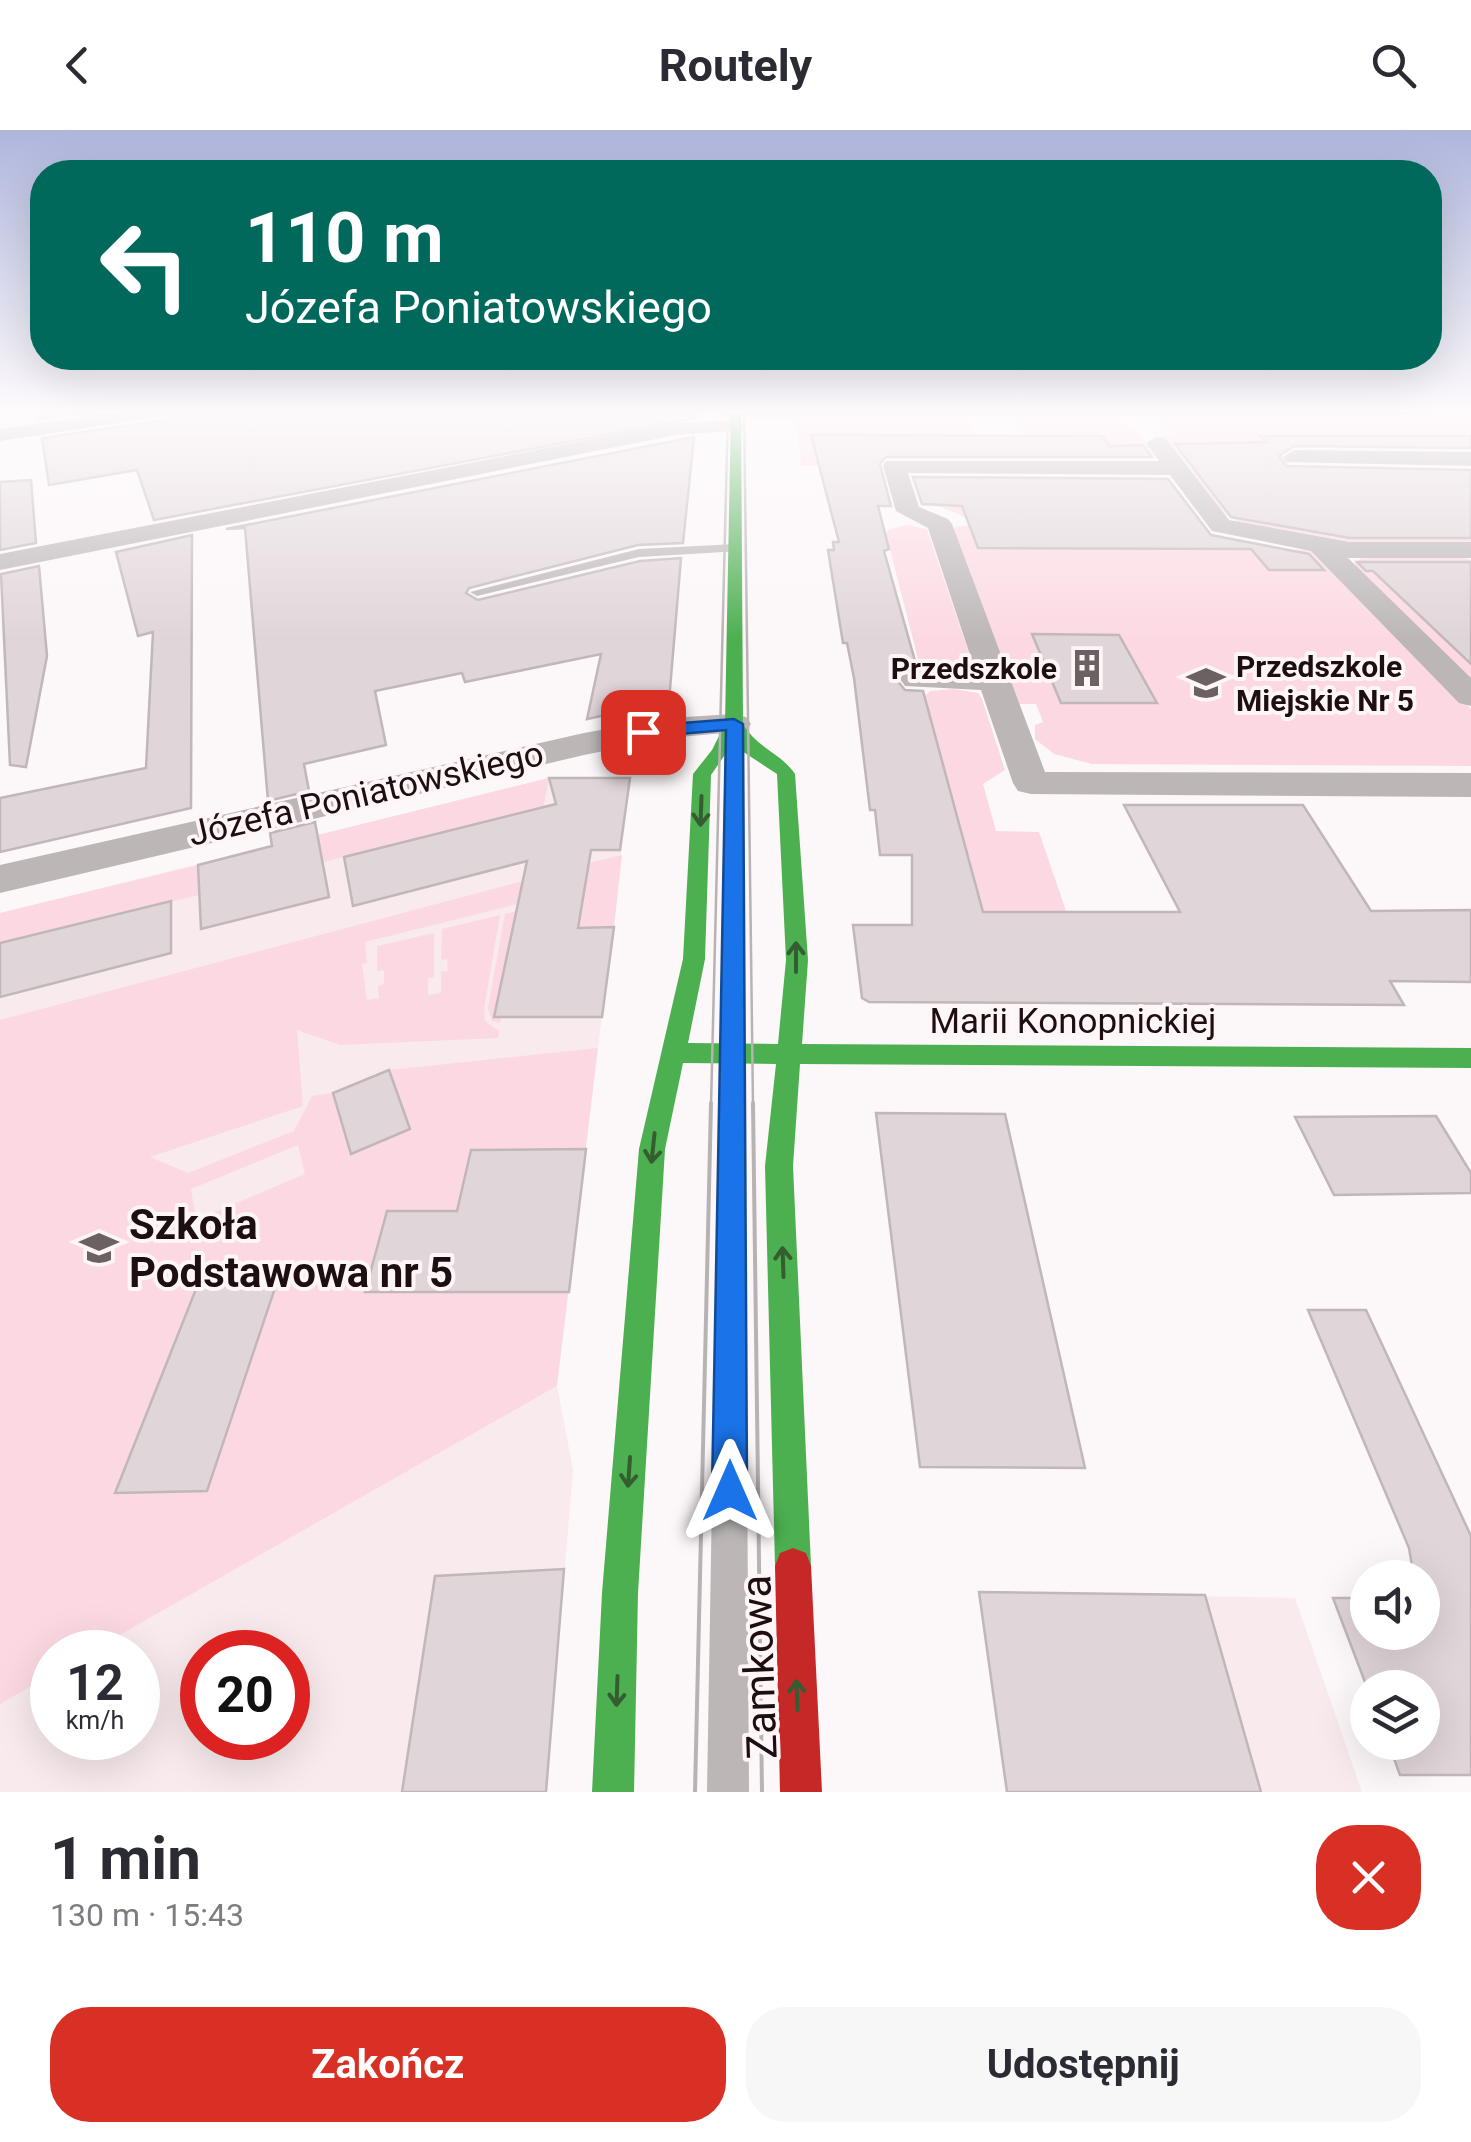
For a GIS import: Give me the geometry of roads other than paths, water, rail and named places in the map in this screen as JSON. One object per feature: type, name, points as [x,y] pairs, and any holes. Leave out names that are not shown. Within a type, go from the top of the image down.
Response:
[{"type":"street","points":[[0,562],[389,486]]},
{"type":"street","points":[[613,1792],[620,1593],[652,1149],[694,959],[702,774],[720,752],[734,724],[736,486]]},
{"type":"street","points":[[900,486],[908,510],[939,524],[1031,784],[1471,785]]},
{"type":"street","points":[[1190,486],[1222,526],[1322,547],[1471,550]]},
{"type":"street","points":[[1322,547],[1471,696]]},
{"type":"street","points":[[916,679],[993,680]]},
{"type":"street","name":"Józefa Poniatowskiego","points":[[0,879],[584,744],[668,728],[734,724]]},
{"type":"street","name":"Zamkowa","points":[[734,724],[748,746],[780,765],[786,774],[796,948],[779,1166],[801,1792]]},
{"type":"street","name":"Marii Konopnickiej","points":[[674,1053],[1471,1058]]},
{"type":"lane","points":[[476,592],[639,553],[736,548]]},
{"type":"lane","points":[[728,1792],[734,724]]},
{"type":"tram line","points":[[711,1106],[726,486]]},
{"type":"tram line","points":[[745,486],[753,1106]]},
{"type":"tram line","points":[[695,1792],[711,1103]]},
{"type":"tram line","points":[[753,1103],[762,1792]]},
{"type":"place","name":"Przedszkole","points":[[1087,668]]},
{"type":"place","name":"Przedszkole Miejskie Nr 5","points":[[1206,683]]},
{"type":"place","name":"Szkoła Podstawowa nr 5","points":[[99,1248]]}]
